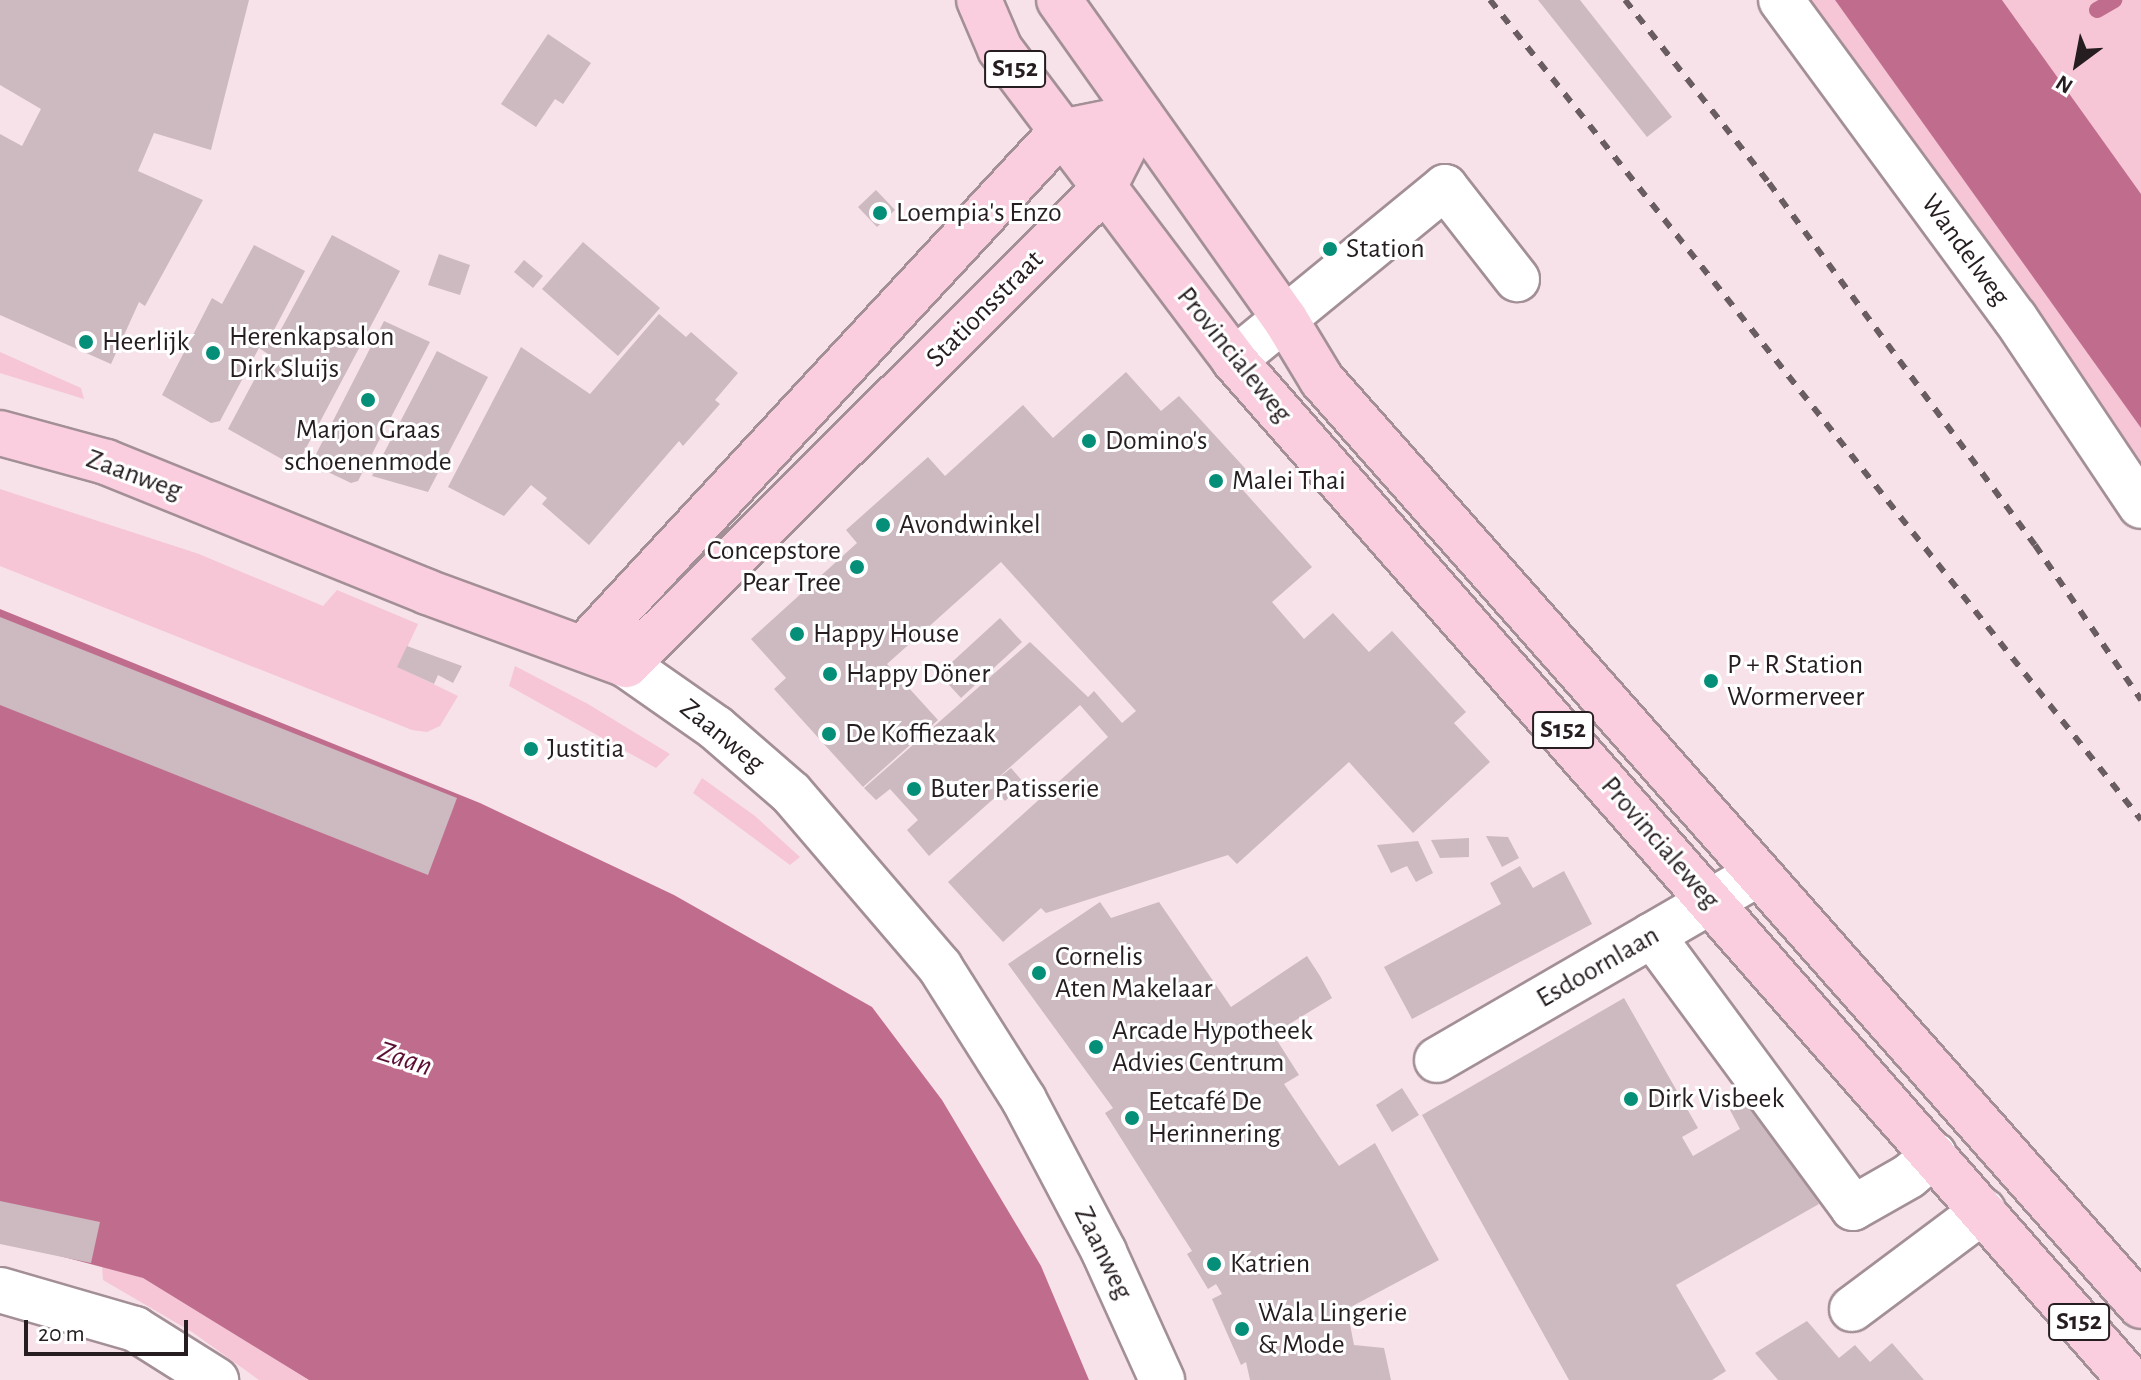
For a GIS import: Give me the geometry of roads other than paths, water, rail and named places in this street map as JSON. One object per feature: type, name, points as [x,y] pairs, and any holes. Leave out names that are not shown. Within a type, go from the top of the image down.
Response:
[{"type":"main road","name":"S152","points":[[979,0],[1000,49],[1102,191]]},
{"type":"main road","name":"S152","points":[[1059,0],[1140,116]]},
{"type":"main road","points":[[584,647],[1061,132],[1140,116]]},
{"type":"main road","name":"Stationsstraat","points":[[626,665],[1102,191],[1140,116]]},
{"type":"main road","name":"Provincialeweg","points":[[1140,116],[1301,306],[1322,380],[2141,1306]]},
{"type":"main road","name":"Provincialeweg","points":[[1102,191],[1234,360],[2130,1380]]},
{"type":"main road","name":"Zaanweg","points":[[0,433],[106,462],[427,592],[584,647],[626,665]]},
{"type":"street","name":"Wandelweg","points":[[1781,0],[2015,318],[2141,506]]},
{"type":"street","points":[[1234,360],[1301,306],[1350,297],[1463,208],[1517,279]]},
{"type":"street","name":"Zaanweg","points":[[626,665],[716,728],[791,793],[940,967],[1024,1100],[1104,1252],[1162,1380]]},
{"type":"street","name":"Esdoornlaan","points":[[1437,1060],[1758,874]]},
{"type":"street","points":[[1652,935],[1853,1208],[1909,1176],[1934,1155]]},
{"type":"street","points":[[1852,1309],[1983,1211]]},
{"type":"street","points":[[0,1290],[135,1329],[216,1380]]},
{"type":"water","points":[[1835,0],[2002,0],[2141,194],[2141,428]]},
{"type":"water","name":"Zaan","points":[[0,609],[480,803],[674,895],[872,1007],[942,1100],[1041,1266],[1089,1380],[309,1380],[143,1278],[0,1240]]},
{"type":"waterway","points":[[2097,10],[2114,0]]},
{"type":"railway","points":[[1490,0],[2141,820]]},
{"type":"railway","points":[[1625,0],[1769,183],[2035,545],[2141,700]]},
{"type":"place","name":"Loempia's Enzo","points":[[880,213]]},
{"type":"place","name":"Station","points":[[1330,249]]},
{"type":"place","name":"Heerlijk","points":[[86,342]]},
{"type":"place","name":"Herenkapsalon Dirk Sluijs","points":[[213,353]]},
{"type":"place","name":"Marjon Graas schoenenmode","points":[[368,400]]},
{"type":"place","name":"Domino's","points":[[1089,441]]},
{"type":"place","name":"Malei Thai","points":[[1216,481]]},
{"type":"place","name":"Avondwinkel","points":[[883,525]]},
{"type":"place","name":"Concepstore Pear Tree","points":[[857,567]]},
{"type":"place","name":"Happy House","points":[[797,634]]},
{"type":"place","name":"Happy Döner","points":[[830,674]]},
{"type":"place","name":"P + R Station Wormerveer","points":[[1711,681]]},
{"type":"place","name":"De Koffiezaak","points":[[829,734]]},
{"type":"place","name":"Justitia","points":[[531,749]]},
{"type":"place","name":"Buter Patisserie","points":[[914,789]]},
{"type":"place","name":"Cornelis Aten Makelaar","points":[[1039,973]]},
{"type":"place","name":"Arcade Hypotheek Advies Centrum","points":[[1096,1047]]},
{"type":"place","name":"Dirk Visbeek","points":[[1631,1099]]},
{"type":"place","name":"Eetcafé De Herinnering","points":[[1132,1118]]},
{"type":"place","name":"Katrien","points":[[1214,1264]]},
{"type":"place","name":"Wala Lingerie & Mode","points":[[1242,1329]]}]
